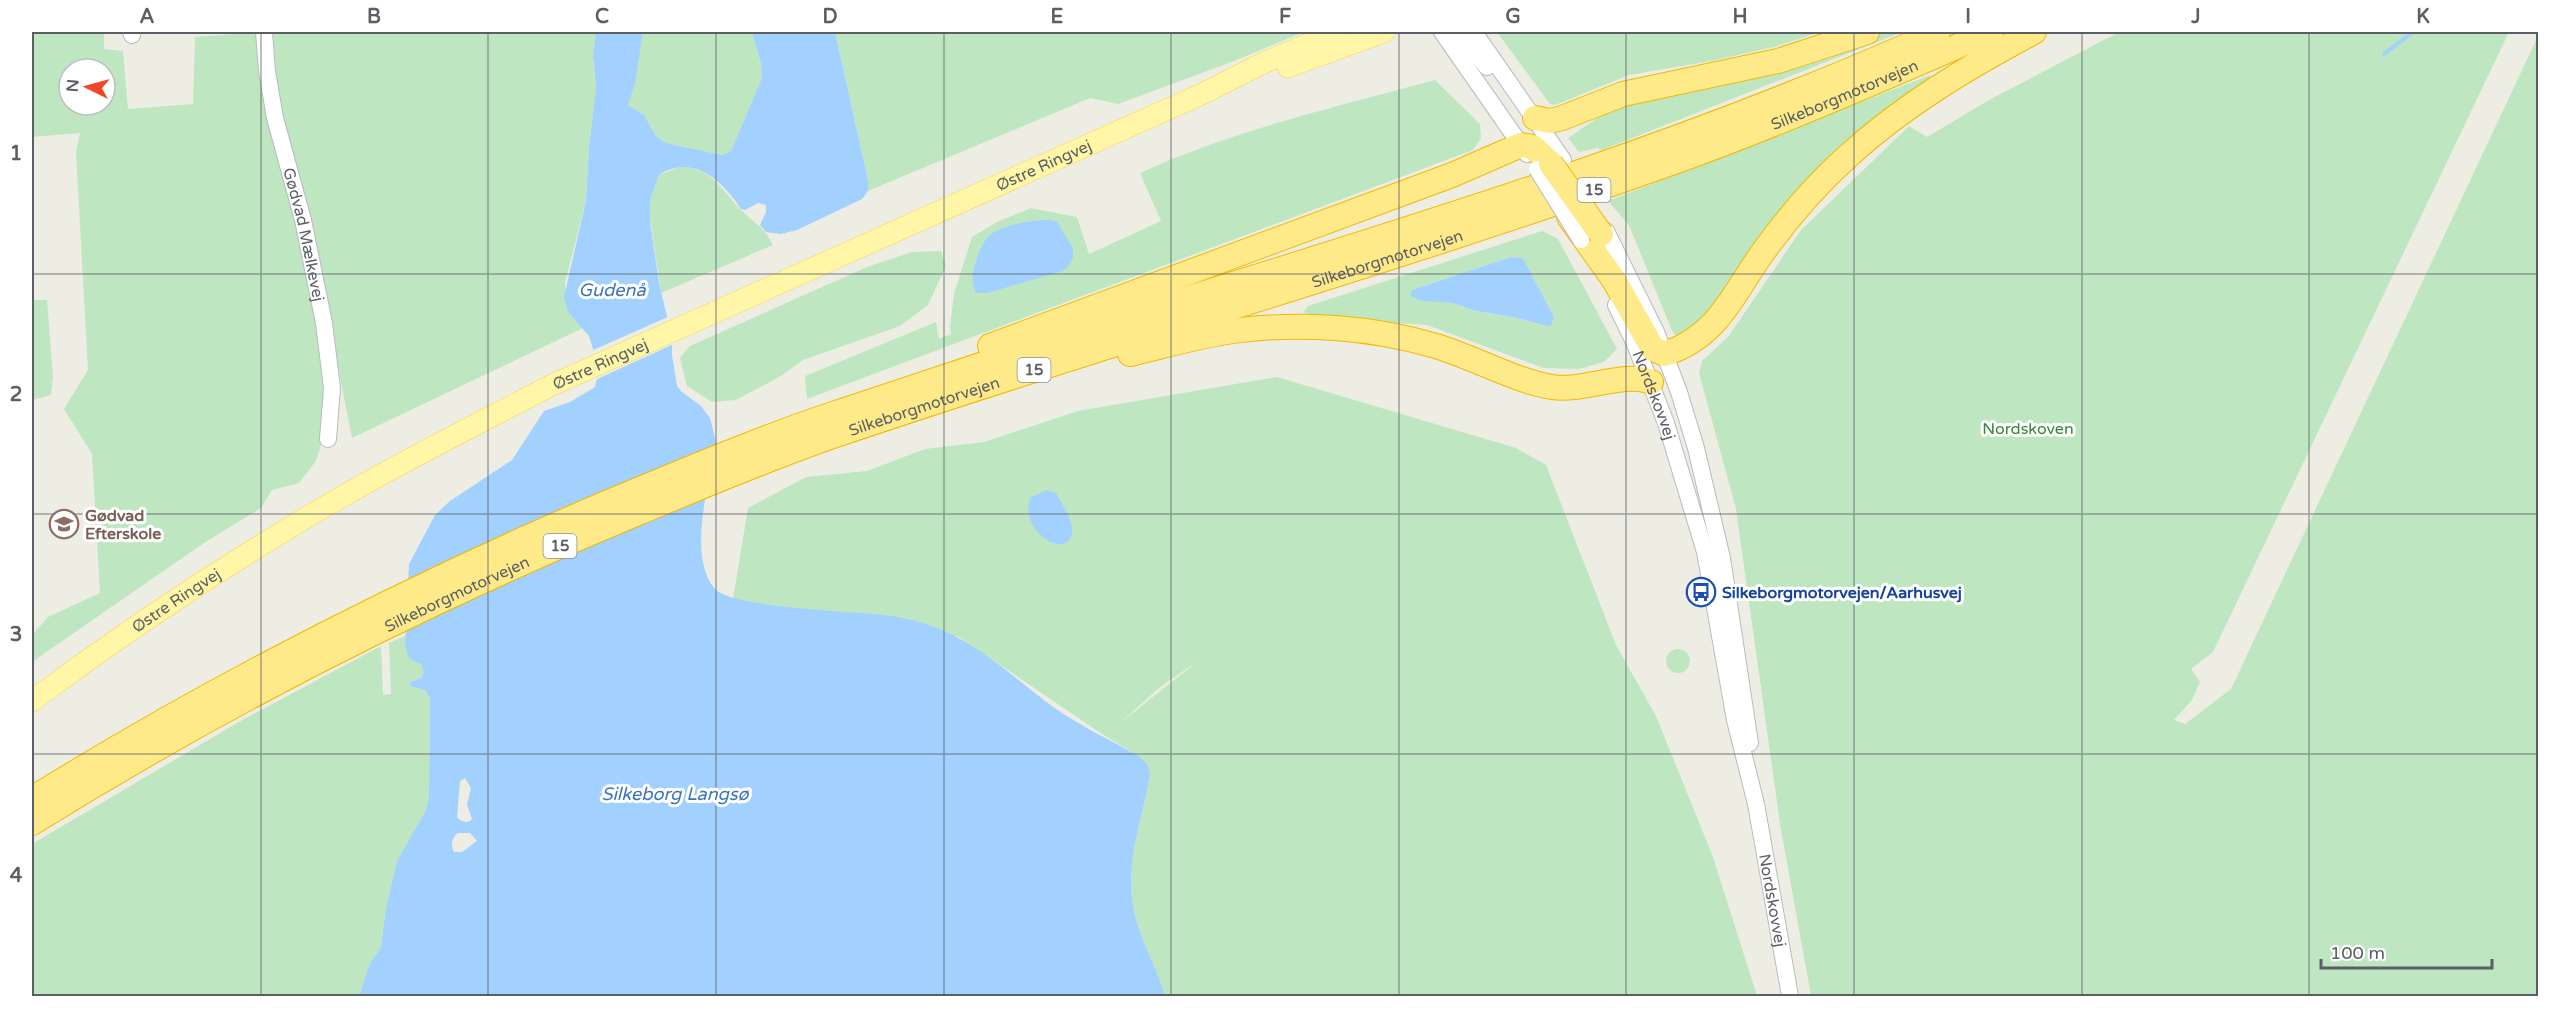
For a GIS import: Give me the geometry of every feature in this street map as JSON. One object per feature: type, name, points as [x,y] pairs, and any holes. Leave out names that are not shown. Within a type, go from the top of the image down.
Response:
[{"type":"highway","points":[[1535,118],[1556,120],[1623,94],[1778,61],[1867,32]]},
{"type":"highway","name":"Silkeborgmotorvejen","points":[[32,799],[128,742],[284,667],[483,581],[832,418],[1114,322],[1381,239],[1603,166],[1790,95],[1938,32]]},
{"type":"highway","name":"Silkeborgmotorvejen","points":[[32,823],[156,749],[284,667],[472,562],[672,476],[783,422],[832,418],[882,421],[1175,324],[1501,222],[1799,114],[1990,32]]},
{"type":"highway","points":[[882,421],[1170,344],[1233,331],[1298,327],[1332,328],[1378,334],[1435,346],[1552,387],[1588,386],[1653,356],[1689,346],[1712,327],[1785,223],[1848,156],[1932,90],[2034,32]]},
{"type":"highway","points":[[832,418],[1452,175],[1542,156],[1596,105]]},
{"type":"highway","points":[[1542,156],[1593,236],[1653,356]]},
{"type":"highway","points":[[1559,204],[1631,277]]},
{"type":"main road","name":"Østre Ringvej","points":[[32,701],[133,628],[277,535],[455,435],[550,386],[1204,93],[1261,64],[1337,32]]},
{"type":"main road","points":[[1298,64],[1362,32]]},
{"type":"main road","name":"Østre Ringvej","points":[[1204,93],[1298,64],[1384,32]]},
{"type":"street","name":"Gødvad Mælkevej","points":[[264,32],[273,111],[303,220],[326,332],[332,388],[328,438]]},
{"type":"street","points":[[1442,32],[1542,156]]},
{"type":"street","points":[[1457,32],[1499,81],[1535,118]]},
{"type":"street","points":[[1474,32],[1535,118],[1542,156],[1559,204]]},
{"type":"street","name":"Nordskovvej","points":[[1631,277],[1705,552],[1735,720],[1756,804],[1790,996]]},
{"type":"street","name":"Nordskovvej","points":[[1653,356],[1696,448],[1712,508],[1747,717],[1756,804]]},
{"type":"green space","points":[[32,32],[104,32],[104,49],[123,51],[128,109],[193,104],[195,37],[258,32],[266,118],[282,162],[309,275],[320,341],[326,406],[321,445],[316,461],[299,483],[272,490],[261,508],[204,543],[32,662],[32,635],[48,617],[100,593],[92,454],[64,409],[88,370],[76,152],[80,133],[32,137]]},
{"type":"green space","points":[[268,32],[596,32],[593,63],[596,88],[586,201],[565,283],[568,312],[583,328],[352,438],[303,188],[286,145]]},
{"type":"green space","points":[[643,32],[752,32],[761,64],[762,78],[731,152],[722,155],[666,143],[656,136],[644,115],[628,105]]},
{"type":"green space","points":[[835,32],[1304,32],[1118,104],[1090,98],[868,191],[868,180]]},
{"type":"green space","points":[[1497,32],[1820,32],[1774,47],[1711,61],[1629,75],[1555,105],[1550,104]]},
{"type":"green space","points":[[1886,32],[1900,33],[1602,150],[1597,148],[1579,152],[1568,138],[1606,112],[1639,101],[1746,80]]},
{"type":"green space","name":"Nordskoven","points":[[2119,32],[2509,32],[2213,652],[2191,669],[2200,682],[2192,700],[2174,720],[2185,724],[2231,689],[2538,36],[2538,996],[1811,996],[1780,824],[1736,509],[1699,373],[1702,361],[1728,337],[1801,230],[1909,126],[1927,137],[1989,100]]},
{"type":"green space","points":[[1930,75],[1932,83],[1704,322],[1685,335],[1676,336],[1629,225],[1608,201]]},
{"type":"green space","points":[[1435,80],[1480,124],[1481,138],[1473,150],[807,399],[805,376],[936,322],[939,339],[951,334],[954,294],[972,237],[997,222],[1031,208],[1077,217],[1089,254],[1161,221],[1140,173],[1248,132]]},
{"type":"green space","points":[[681,166],[701,172],[716,182],[762,229],[773,245],[661,293],[649,212],[650,200],[659,175]]},
{"type":"green space","points":[[1542,231],[1558,239],[1617,349],[1604,362],[1579,369],[1544,368],[1427,325],[1343,320],[1303,313],[1308,306]],"holes":[[[1511,257],[1523,258],[1554,317],[1546,326],[1512,317],[1470,310],[1453,303],[1414,298],[1412,290]]]},
{"type":"green space","points":[[941,251],[946,266],[928,305],[900,326],[803,360],[781,376],[736,400],[712,402],[687,386],[680,358],[690,346],[867,267],[912,252]]},
{"type":"green space","points":[[32,300],[47,300],[53,376],[51,395],[32,400]]},
{"type":"green space","points":[[1277,377],[1516,448],[1546,465],[1616,645],[1656,716],[1713,857],[1757,996],[1165,996],[1139,929],[1132,900],[1132,863],[1150,774],[1139,756],[1105,736],[959,637],[733,599],[748,508],[806,477],[867,471],[925,449],[984,442],[1078,411]],"holes":[[[1198,661],[1120,723],[1159,688]]]},
{"type":"green space","points":[[405,636],[405,645],[422,664],[424,672],[421,678],[410,682],[410,686],[425,690],[430,698],[429,796],[426,810],[397,861],[386,908],[381,947],[370,963],[359,996],[32,996],[32,844],[244,719],[381,646],[383,695],[391,694],[389,643]]},
{"type":"green space","points":[[1678,649],[1683,650],[1689,656],[1689,666],[1683,672],[1678,673],[1673,672],[1667,666],[1666,661],[1667,656],[1673,650]]},
{"type":"water","name":"Silkeborg Langsø","points":[[596,32],[643,32],[635,83],[628,105],[644,115],[656,136],[666,143],[722,155],[731,151],[762,78],[761,64],[752,32],[835,32],[868,180],[868,191],[862,199],[797,230],[781,234],[766,232],[760,225],[766,212],[766,205],[758,203],[745,210],[741,209],[716,180],[695,169],[683,167],[671,169],[659,175],[650,200],[650,222],[659,283],[672,337],[672,355],[677,386],[701,406],[710,418],[716,442],[701,537],[706,574],[714,588],[725,595],[744,601],[892,616],[918,621],[941,629],[999,664],[1066,716],[1139,756],[1147,764],[1150,774],[1132,863],[1132,900],[1139,929],[1165,996],[359,996],[370,963],[381,947],[386,908],[397,861],[426,810],[429,796],[430,698],[425,690],[410,686],[410,682],[421,678],[424,672],[421,664],[409,658],[405,645],[409,564],[435,515],[450,501],[512,460],[544,411],[570,402],[595,387],[599,368],[589,336],[568,312],[564,297],[586,201],[596,87],[593,58]],"holes":[[[465,778],[471,788],[467,805],[472,819],[467,822],[457,817],[460,781]],[[458,833],[470,833],[477,841],[462,852],[454,852],[452,842]]]},
{"type":"water","points":[[1051,220],[1057,222],[1073,248],[1073,258],[1063,271],[987,293],[976,293],[973,281],[974,269],[981,248],[989,236],[1001,229],[1018,224]]},
{"type":"water","points":[[1511,257],[1523,258],[1554,317],[1551,325],[1471,310],[1453,303],[1422,301],[1411,296],[1412,290]]},
{"type":"water","points":[[1047,490],[1056,493],[1070,519],[1072,528],[1070,539],[1064,544],[1046,540],[1031,522],[1028,510],[1031,497]]},
{"type":"pier","points":[[670,316],[676,343],[593,381],[596,369],[591,351]]},
{"type":"waterway","points":[[2384,54],[2413,32]]},
{"type":"place","name":"Gødvad Efterskole","points":[[64,524]]},
{"type":"place","name":"Silkeborgmotorvejen/Aarhusvej","points":[[1701,592]]},
{"type":"water label","name":"Gudenå","points":[[612,290]]}]
